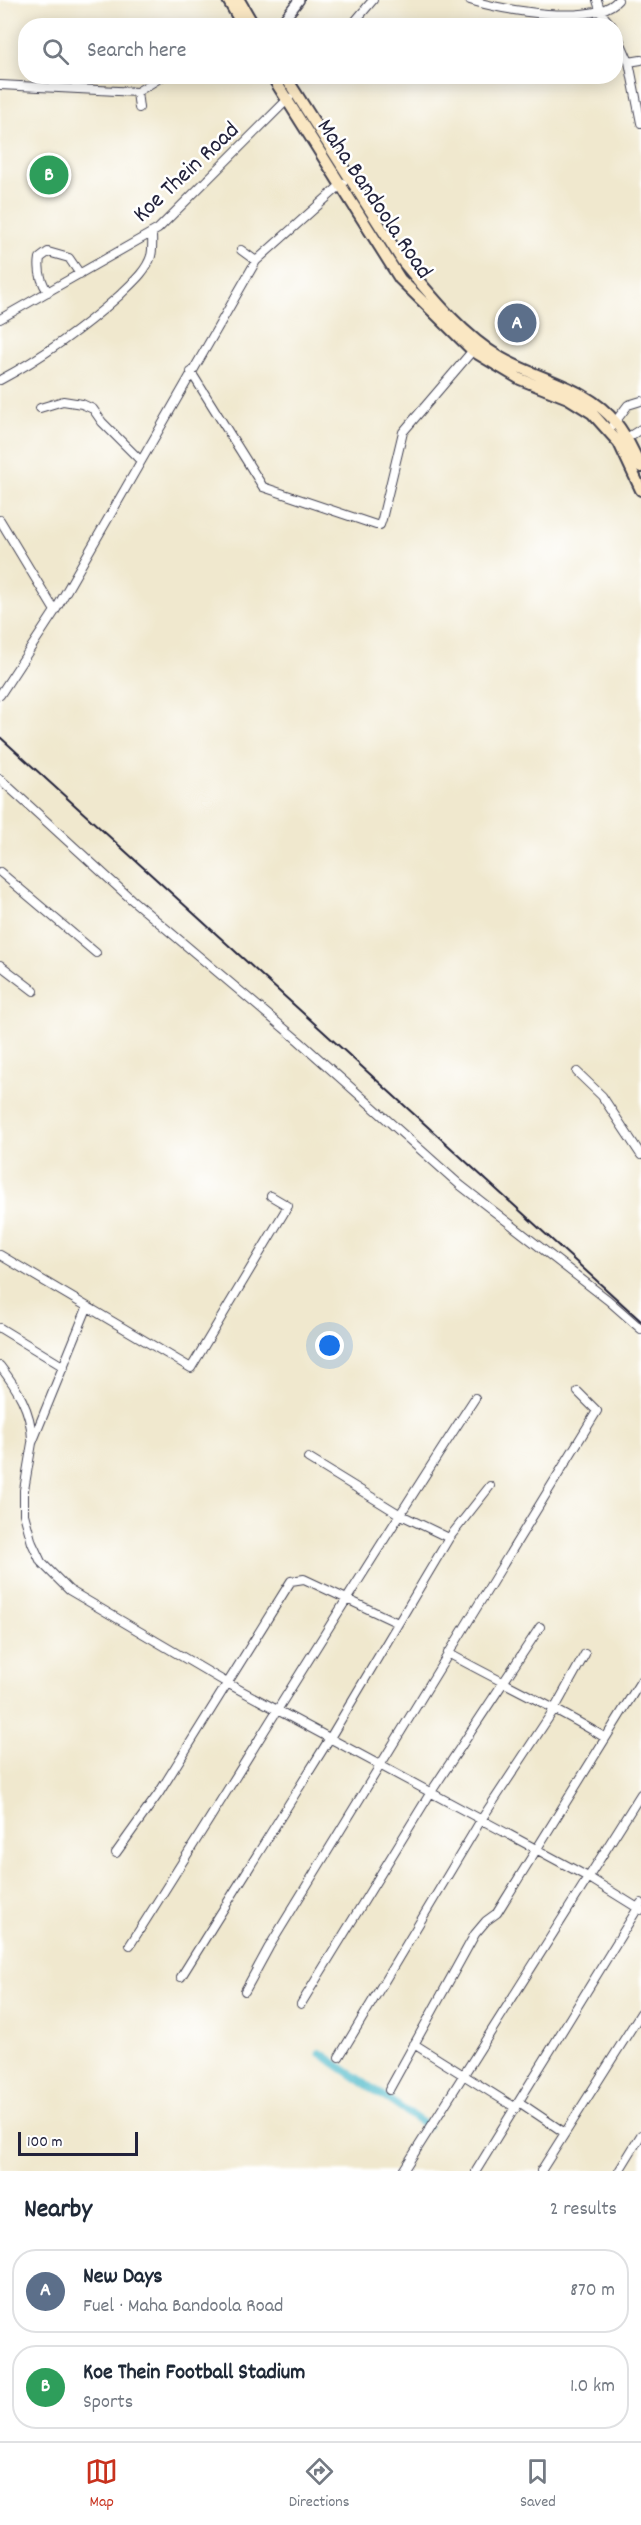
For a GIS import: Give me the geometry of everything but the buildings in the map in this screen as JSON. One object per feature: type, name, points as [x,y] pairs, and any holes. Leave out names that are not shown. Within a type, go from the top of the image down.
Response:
[{"type":"main road","points":[[228,0],[238,18]]},
{"type":"main road","points":[[239,0],[249,18]]},
{"type":"main road","name":"Maha Bandoola Road","points":[[280,84],[291,96],[345,182],[403,262],[476,347],[592,400],[641,467]]},
{"type":"main road","name":"Maha Bandoola Road","points":[[288,84],[291,96]]},
{"type":"main road","name":"Maha Bandoola Road","points":[[623,441],[641,490]]},
{"type":"street","points":[[285,18],[299,0]]},
{"type":"street","points":[[358,18],[373,0]]},
{"type":"street","points":[[470,0],[529,13],[601,13],[618,0]]},
{"type":"street","points":[[597,0],[605,18]]},
{"type":"street","points":[[623,49],[629,62],[641,123]]},
{"type":"street","points":[[629,62],[641,60]]},
{"type":"street","points":[[0,85],[137,92],[150,84]]},
{"type":"street","points":[[137,92],[139,108]]},
{"type":"street","name":"Koe Thein Road","points":[[0,319],[152,233],[291,96]]},
{"type":"street","points":[[0,695],[54,611],[255,261],[345,182]]},
{"type":"street","points":[[0,380],[45,356],[84,327],[132,284],[146,267],[152,255],[152,233]]},
{"type":"street","points":[[241,250],[255,261]]},
{"type":"street","points":[[48,292],[43,284],[39,265],[40,258],[48,252],[69,258],[80,274]]},
{"type":"street","points":[[191,372],[263,487],[380,525],[403,432],[476,347]]},
{"type":"street","points":[[612,425],[628,405],[641,400]]},
{"type":"street","points":[[40,408],[63,401],[82,404],[93,409],[102,422],[141,461]]},
{"type":"street","points":[[623,441],[641,429]]},
{"type":"street","points":[[0,520],[54,611]]},
{"type":"street","points":[[0,779],[131,899],[273,1018],[460,1185],[608,1300],[641,1329]]},
{"type":"street","points":[[0,872],[96,953]]},
{"type":"street","points":[[0,964],[34,991]]},
{"type":"street","points":[[577,1072],[602,1096],[641,1155]]},
{"type":"street","points":[[0,1255],[191,1368],[288,1206],[271,1196]]},
{"type":"street","points":[[32,1443],[87,1308]]},
{"type":"street","points":[[0,1328],[64,1366]]},
{"type":"street","points":[[0,1366],[21,1396],[31,1424],[32,1443],[24,1490],[24,1514],[32,1543],[41,1562],[69,1590],[226,1683],[640,1907],[476,2171]]},
{"type":"street","points":[[246,1991],[269,1947],[597,1411],[578,1392]]},
{"type":"street","points":[[130,1945],[349,1600],[399,1514],[475,1398]]},
{"type":"street","points":[[308,1458],[399,1514],[449,1538]]},
{"type":"street","points":[[181,1977],[330,1738],[449,1538],[490,1486]]},
{"type":"street","points":[[116,1853],[159,1792],[291,1581],[304,1579],[398,1623]]},
{"type":"street","points":[[302,2004],[431,1792],[540,1627]]},
{"type":"street","points":[[448,1653],[555,1708],[604,1737]]},
{"type":"street","points":[[339,2057],[481,1820],[555,1708],[585,1654]]},
{"type":"street","points":[[389,2090],[475,1934],[486,1921],[497,1913],[538,1850],[604,1737],[641,1681]]},
{"type":"street","points":[[403,2171],[641,1794]]},
{"type":"street","points":[[542,2171],[641,2013]]},
{"type":"street","points":[[414,2044],[565,2133]]},
{"type":"street","points":[[619,2171],[641,2135]]},
{"type":"waterway","points":[[320,2053],[427,2126]]},
{"type":"railway","points":[[0,737],[641,1321]]},
{"type":"place","name":"Koe Thein Football Stadium","points":[[49,175]]},
{"type":"place","name":"New Days","points":[[517,323]]}]
